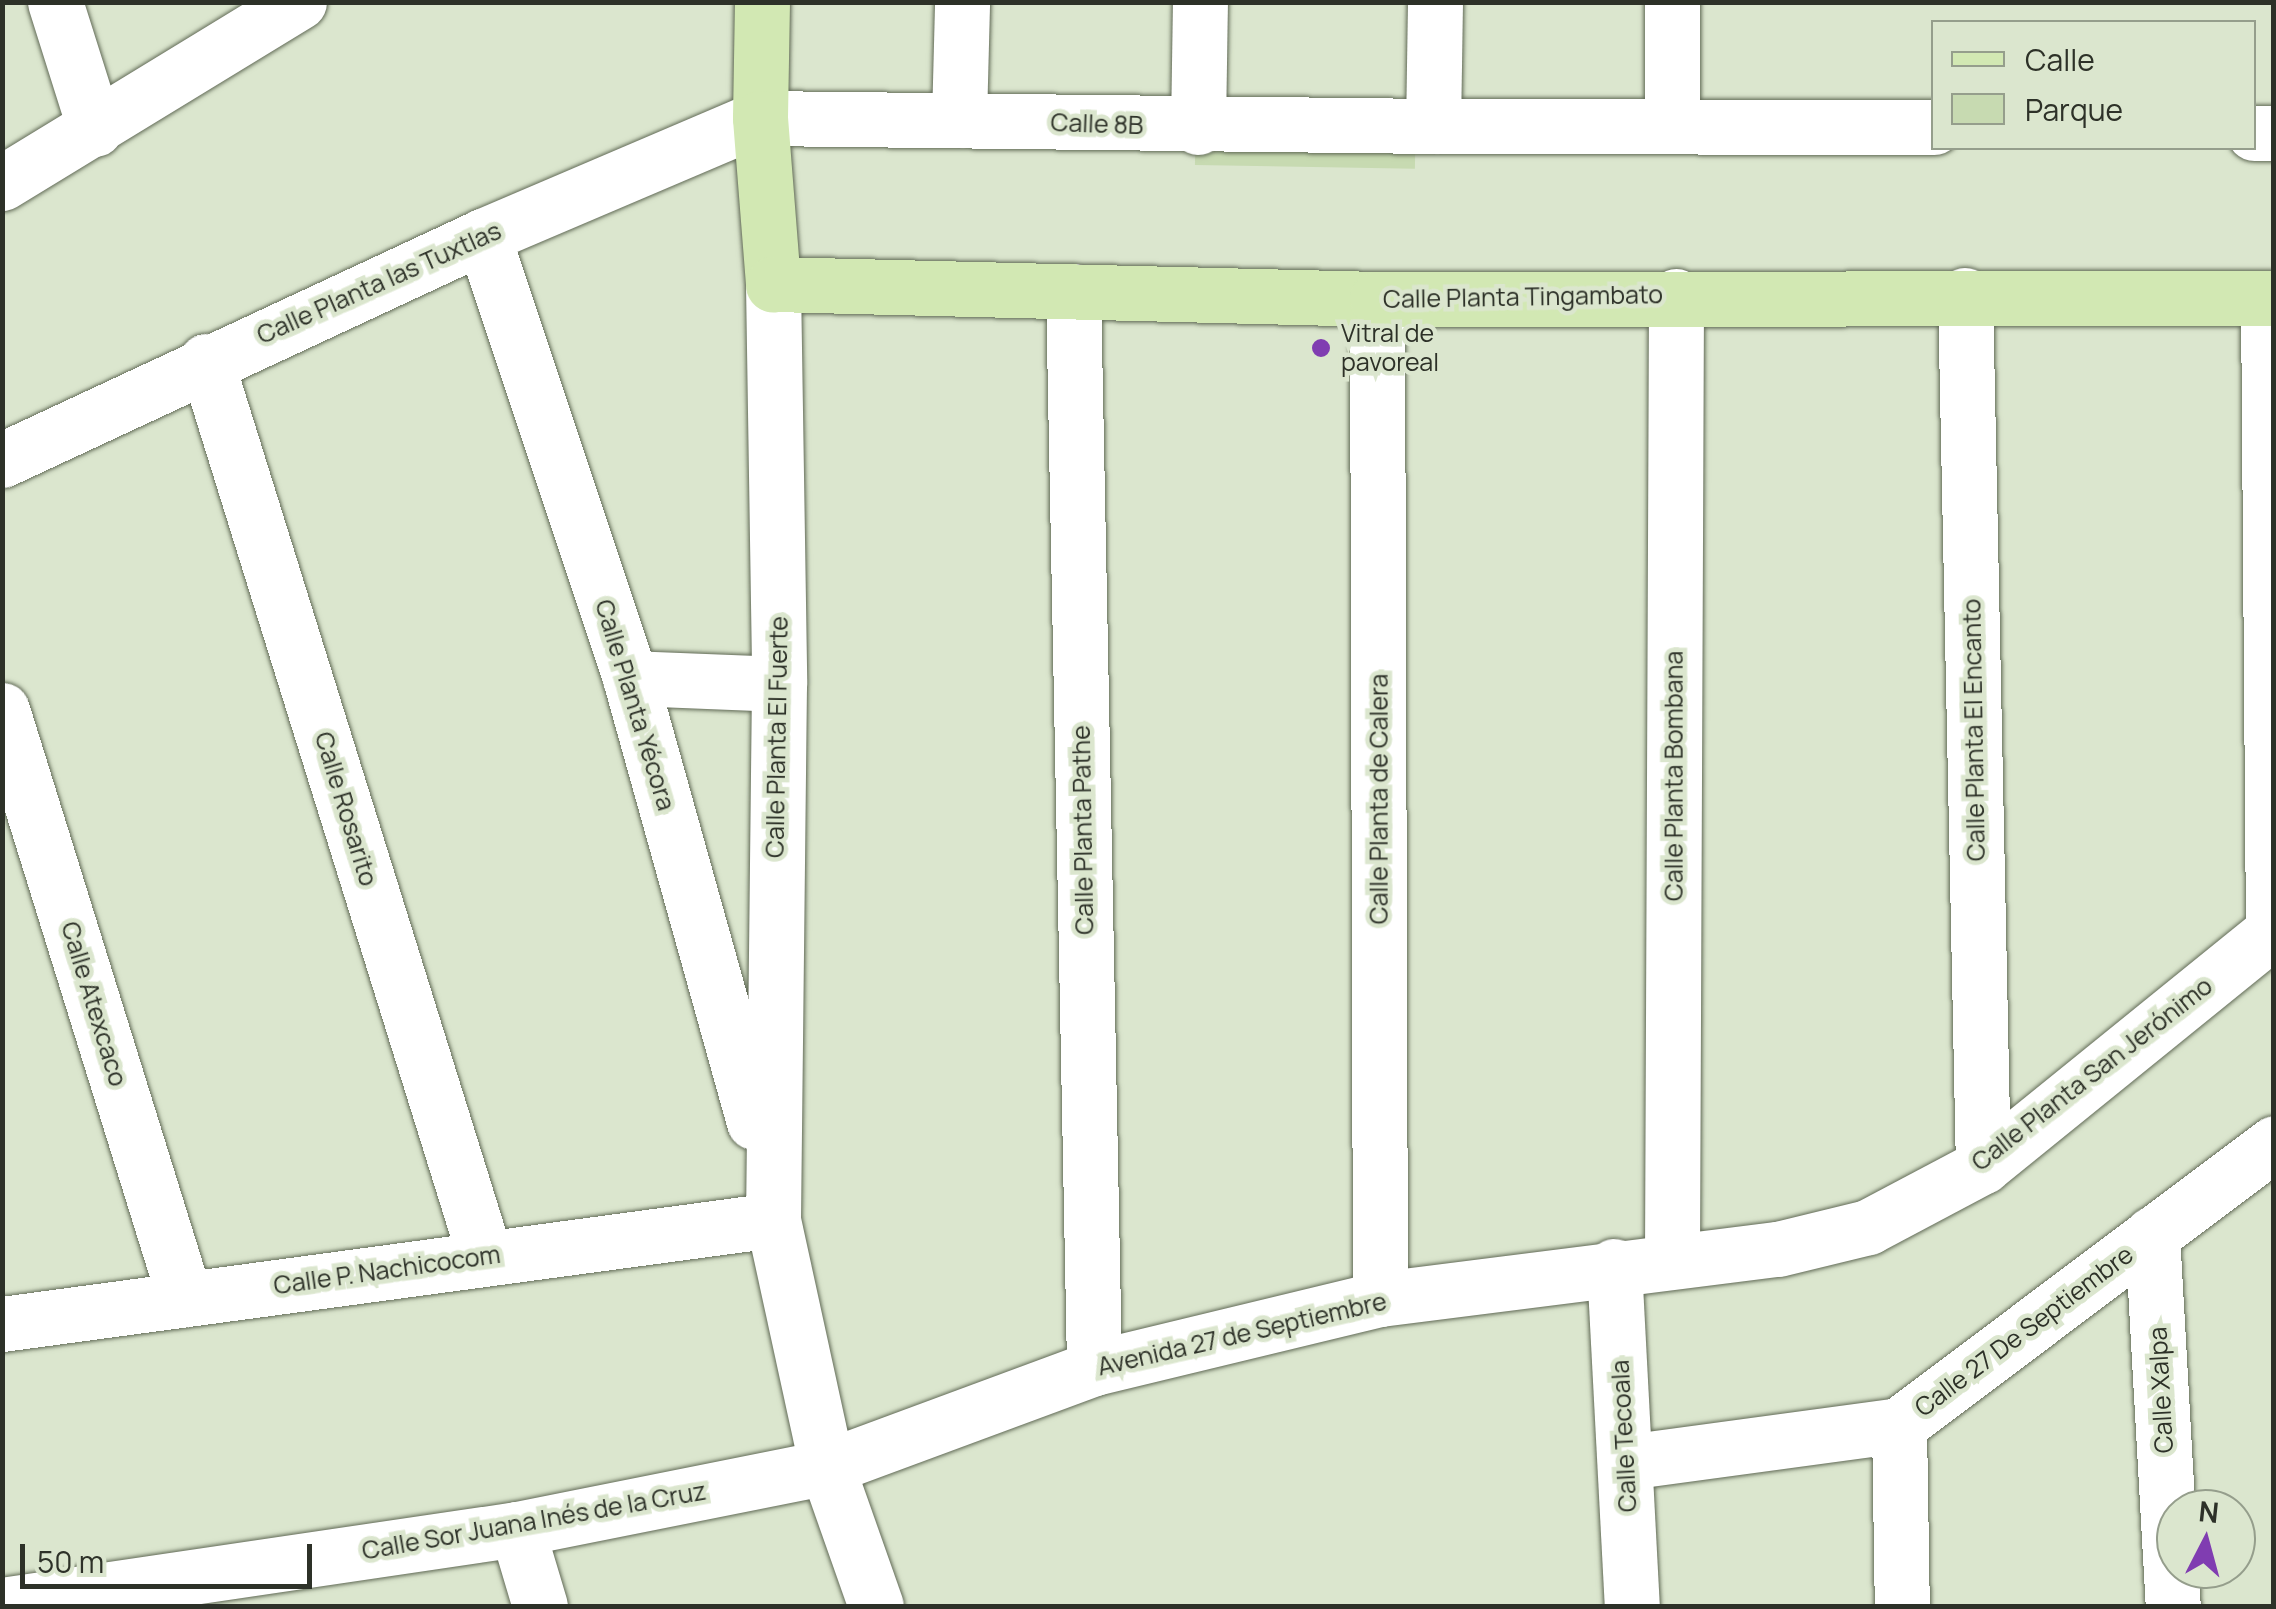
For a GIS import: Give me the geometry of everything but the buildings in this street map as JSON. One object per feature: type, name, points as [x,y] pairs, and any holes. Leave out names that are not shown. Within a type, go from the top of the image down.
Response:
[{"type":"main road","name":"Calle Planta El Fuerte","points":[[762,2],[760,118],[773,284]]},
{"type":"main road","name":"Calle Planta Tingambato","points":[[773,284],[1378,299],[1964,295],[2271,298]]},
{"type":"street","points":[[55,2],[94,129]]},
{"type":"street","points":[[2,183],[298,2]]},
{"type":"street","points":[[959,120],[962,2]]},
{"type":"street","points":[[1198,127],[1200,2]]},
{"type":"street","points":[[1434,2],[1453,126]]},
{"type":"street","points":[[1672,2],[1672,123]]},
{"type":"street","name":"Calle 8B","points":[[760,118],[1198,127],[1672,123],[1931,128]]},
{"type":"street","name":"Calle Planta las Tuxtlas","points":[[2,460],[206,360],[760,118]]},
{"type":"street","name":"Calle Planta Yécora","points":[[483,236],[630,678],[771,1199]]},
{"type":"street","name":"Calle Planta El Fuerte","points":[[773,284],[780,684],[771,1199],[827,1467],[876,1606]]},
{"type":"street","name":"Calle Planta Pathe","points":[[1073,291],[1094,1368]]},
{"type":"street","name":"Calle Planta El Encanto","points":[[1964,295],[1982,1166]]},
{"type":"street","name":"Calle Planta Bombana","points":[[1672,1256],[1676,296]]},
{"type":"street","points":[[2271,298],[2273,930]]},
{"type":"street","name":"Calle Planta de Calera","points":[[1378,299],[1380,1299]]},
{"type":"street","name":"Calle Rosarito","points":[[206,360],[485,1256]]},
{"type":"street","points":[[630,678],[780,684]]},
{"type":"street","name":"Calle Atexcaco","points":[[2,710],[185,1299]]},
{"type":"street","name":"Calle Planta San Jerónimo","points":[[1672,1256],[1778,1249],[1868,1227],[1982,1166],[2273,930]]},
{"type":"street","name":"Calle 27 De Septiembre","points":[[1626,1462],[1899,1426],[2274,1142]]},
{"type":"street","name":"Calle P. Nachicocom","points":[[2,1324],[485,1256],[771,1199]]},
{"type":"street","name":"Calle Xalpa","points":[[2152,1234],[2173,1606]]},
{"type":"street","name":"Avenida 27 de Septiembre","points":[[827,1467],[1094,1368],[1380,1299],[1672,1256]]},
{"type":"street","name":"Calle Tecoala","points":[[1614,1266],[1632,1606]]},
{"type":"street","points":[[1899,1426],[1902,1606]]},
{"type":"street","name":"Calle Sor Juana Inés de la Cruz","points":[[2,1605],[517,1529],[827,1467]]},
{"type":"street","points":[[517,1529],[540,1606]]},
{"type":"green space","points":[[1196,104],[1416,108],[1415,169],[1195,165]]},
{"type":"place","name":"Vitral de pavoreal","points":[[1321,348]]}]
